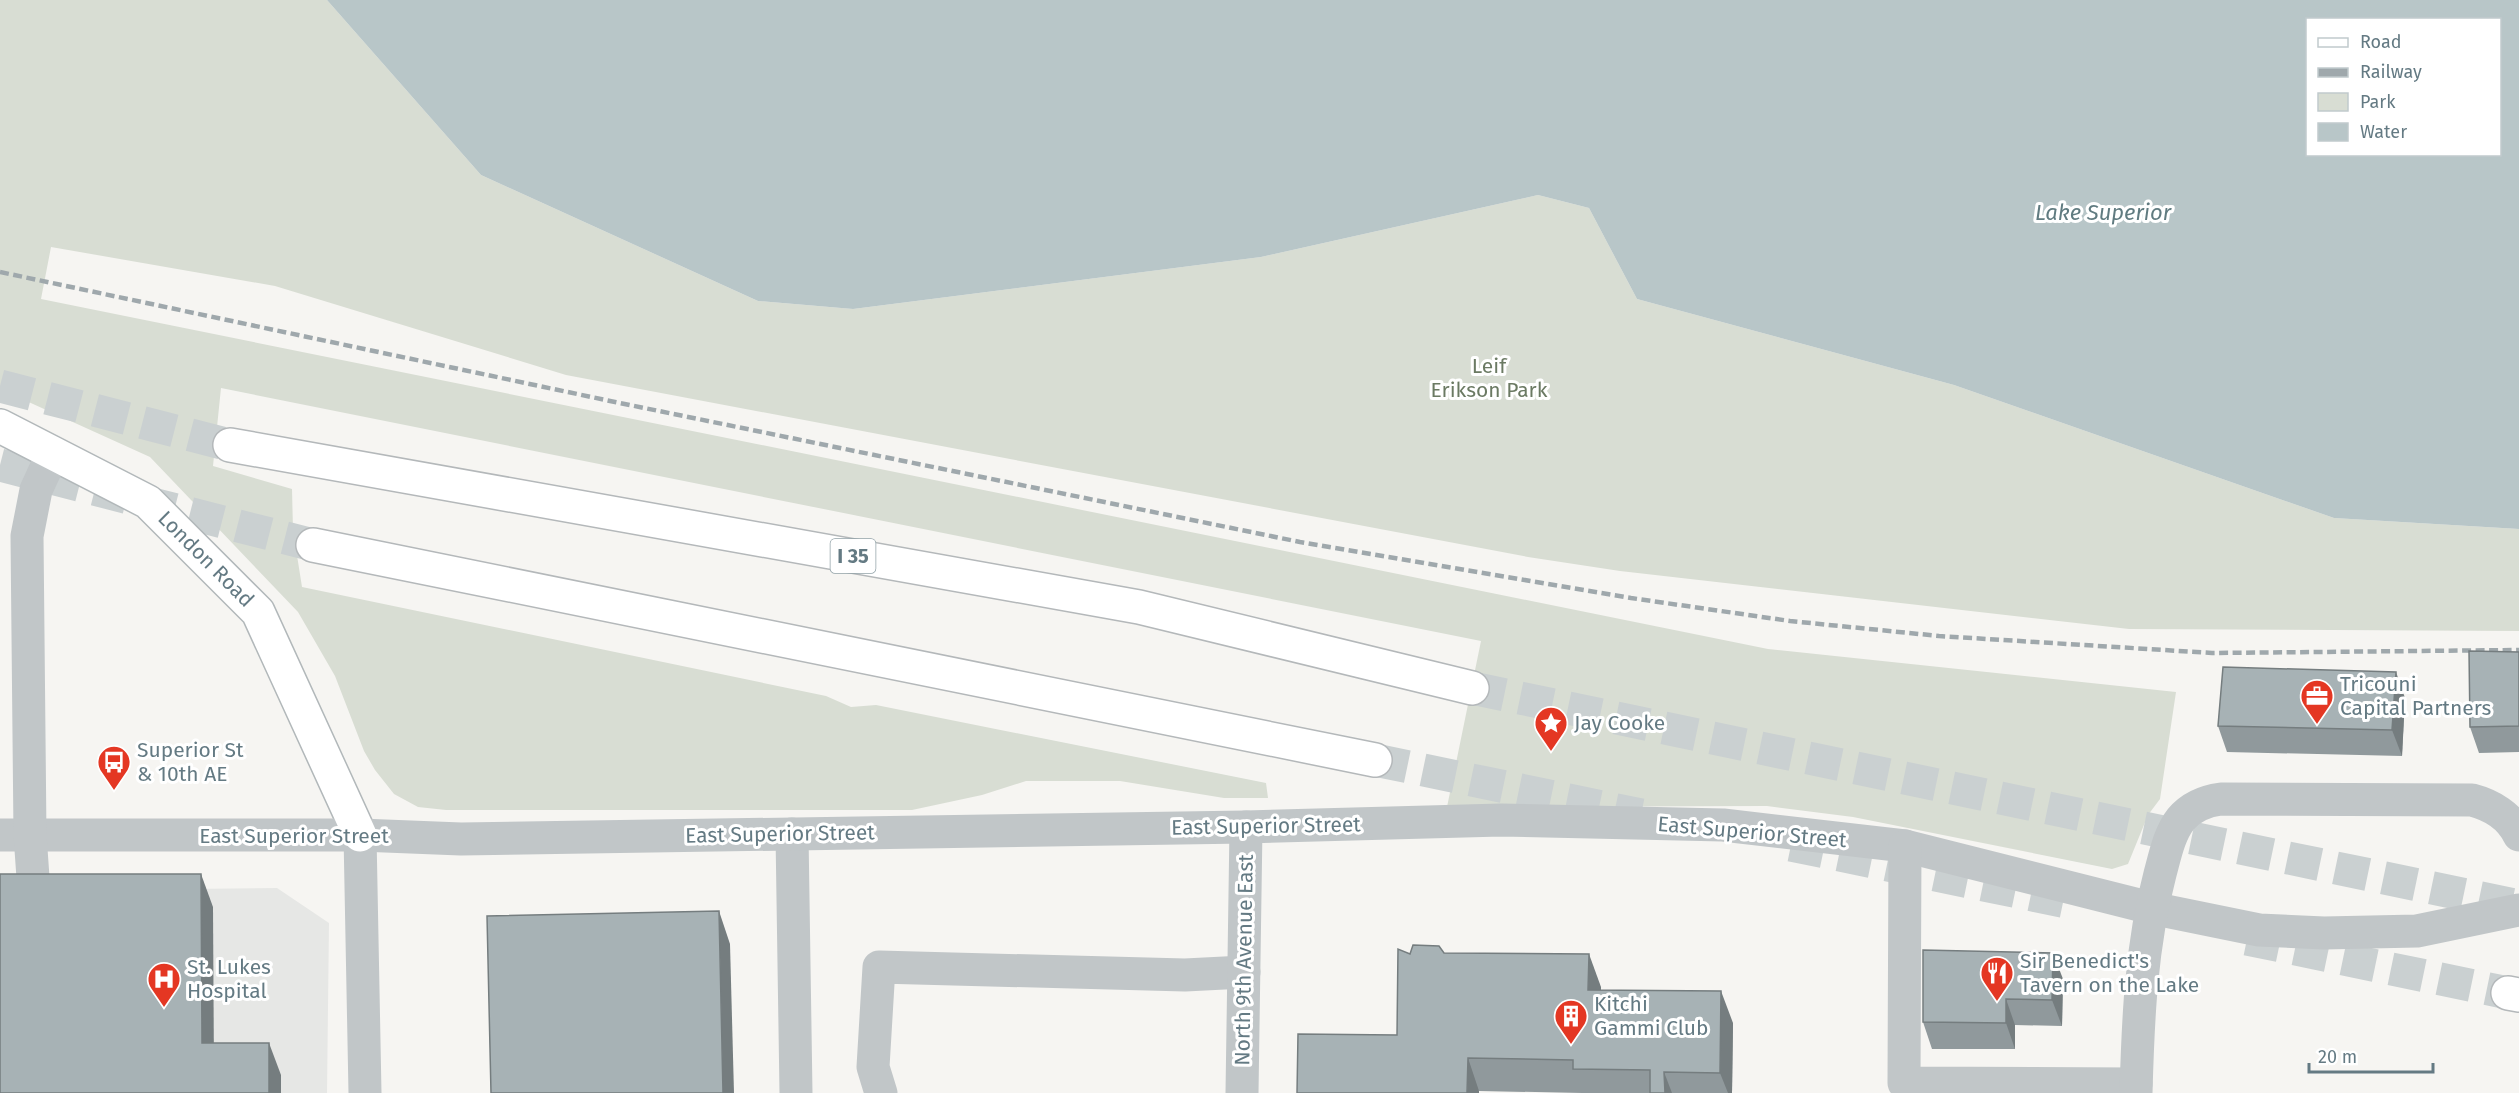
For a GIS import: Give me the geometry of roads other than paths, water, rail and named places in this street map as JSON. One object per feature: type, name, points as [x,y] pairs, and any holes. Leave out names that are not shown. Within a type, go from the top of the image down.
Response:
[{"type":"main road","name":"London Road","points":[[0,426],[148,502],[258,612],[360,835]]},
{"type":"main road","name":"I 35","points":[[230,445],[1139,608],[1472,688]]},
{"type":"main road","points":[[313,545],[1375,760]]},
{"type":"street","points":[[35,906],[15,835],[27,536],[36,490],[53,453]]},
{"type":"street","points":[[1905,846],[1904,1083],[2136,1089],[2138,1001],[2151,908],[2167,846],[2180,820],[2194,807],[2210,800],[2472,800],[2487,804],[2502,814],[2515,827],[2519,835]]},
{"type":"street","name":"East Superior Street","points":[[15,835],[360,835],[461,839],[1246,827],[1501,820],[1723,825],[1905,846],[2151,908],[2259,930],[2324,933],[2417,931],[2519,910]]},
{"type":"street","name":"North 9th Avenue East","points":[[1242,1093],[1246,827]]},
{"type":"street","points":[[792,834],[796,1093]]},
{"type":"street","points":[[360,835],[366,1093]]},
{"type":"street","points":[[881,1093],[873,1066],[879,967],[1185,975],[1244,972]]},
{"type":"water","name":"Lake Superior","points":[[327,0],[2519,0],[2519,529],[2334,518],[1954,385],[1637,299],[1589,208],[1538,195],[1261,257],[853,309],[758,301],[481,175]]},
{"type":"tunnel","points":[[0,386],[230,445]]},
{"type":"tunnel","points":[[0,465],[313,545]]},
{"type":"tunnel","points":[[1472,688],[2519,906]]},
{"type":"tunnel","points":[[1375,760],[1641,815]]},
{"type":"tunnel","points":[[1791,845],[2076,904]]},
{"type":"tunnel","points":[[2247,939],[2508,993]]},
{"type":"railway","points":[[0,272],[615,402],[1300,542],[1631,598],[1790,621],[1939,636],[2212,653],[2519,650]]},
{"type":"place","name":"Tricouni Capital Partners","points":[[2317,725]]},
{"type":"place","name":"Jay Cooke","points":[[1551,752]]},
{"type":"place","name":"Superior St & 10th AE","points":[[114,791]]},
{"type":"place","name":"Sir Benedict's Tavern on the Lake","points":[[1997,1002]]},
{"type":"place","name":"St. Lukes Hospital","points":[[164,1008]]},
{"type":"place","name":"Kitchi Gammi Club","points":[[1571,1045]]},
{"type":"park label","name":"Leif Erikson Park","points":[[1489,378]]}]
